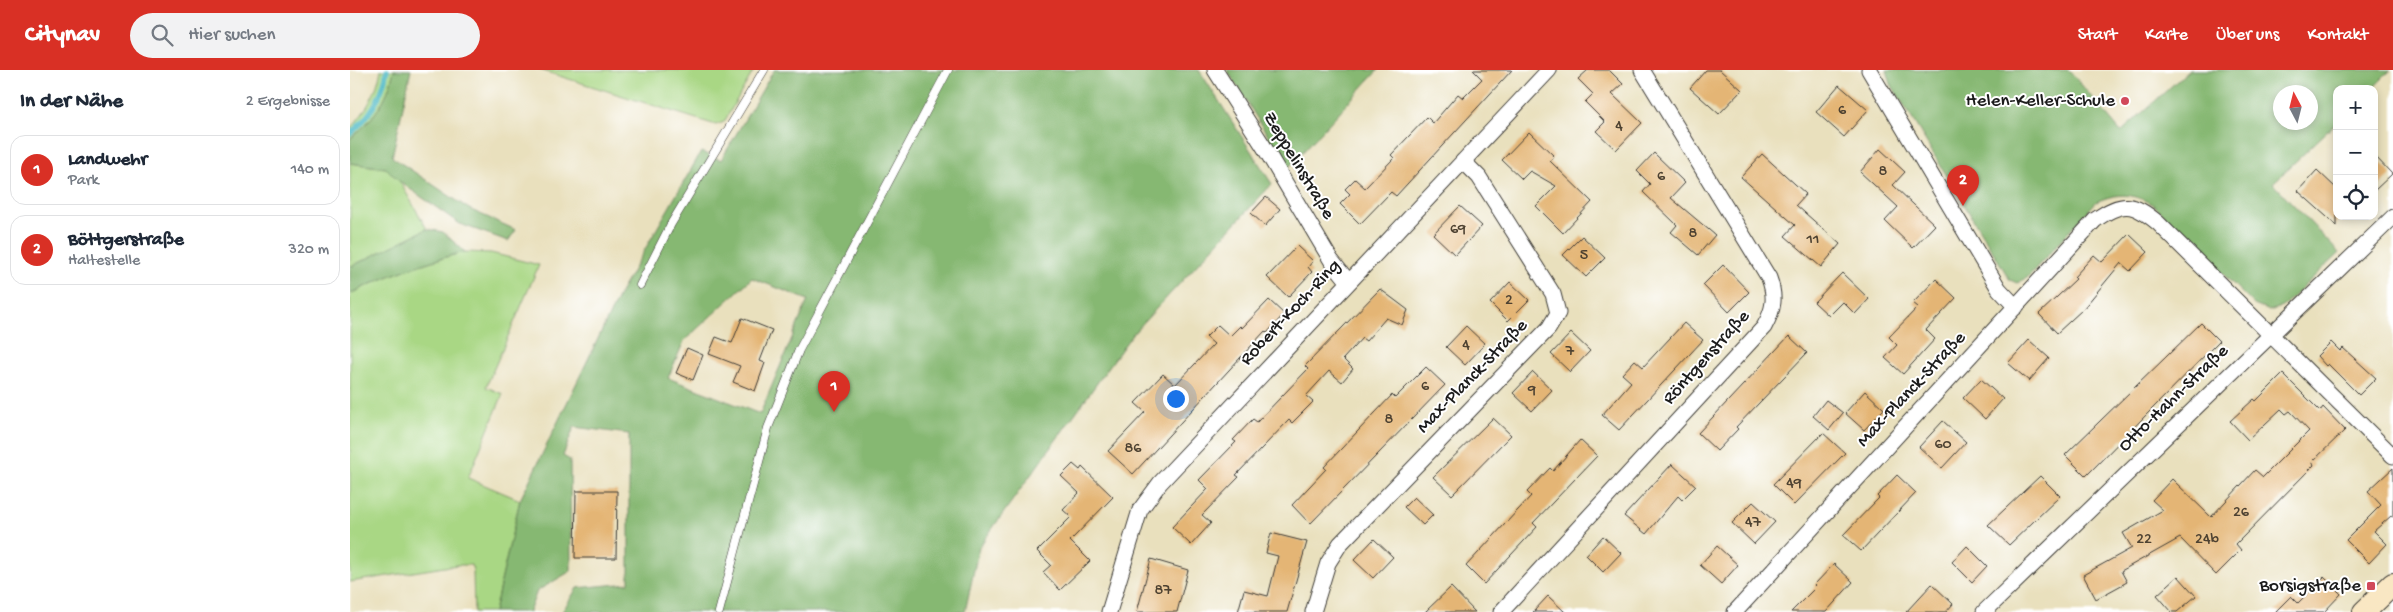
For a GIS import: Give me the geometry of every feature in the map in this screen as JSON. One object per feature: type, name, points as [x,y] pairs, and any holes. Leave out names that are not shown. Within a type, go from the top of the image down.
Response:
[{"type":"street","name":"Zeppelinstraße","points":[[1215,70],[1264,147],[1331,260],[1348,281]]},
{"type":"street","name":"Robert-Koch-Ring","points":[[1109,612],[1140,510],[1160,483],[1348,281],[1549,70]]},
{"type":"street","name":"Röntgenstraße","points":[[1501,612],[1764,327],[1773,312],[1774,294],[1769,278],[1642,70]]},
{"type":"street","points":[[1868,70],[1999,289],[2016,307]]},
{"type":"street","name":"Max-Planck-Straße","points":[[1313,612],[1328,563],[1340,544],[1549,328],[1558,313],[1553,294],[1479,177],[1463,161]]},
{"type":"street","name":"Max-Planck-Straße","points":[[1735,612],[2095,220],[2113,208],[2126,205],[2142,210],[2158,223],[2270,334]]},
{"type":"street","name":"Otto-Hahn-Straße","points":[[1984,612],[2393,217]]},
{"type":"street","points":[[2270,334],[2393,456]]},
{"type":"street","points":[[2364,612],[2393,584]]},
{"type":"lane","points":[[640,285],[671,224],[764,70]]},
{"type":"lane","points":[[719,612],[768,428],[799,350],[948,70]]},
{"type":"green space","points":[[381,70],[394,70],[384,100],[366,124],[350,139],[350,128],[361,116],[370,101],[377,86]]},
{"type":"green space","points":[[394,70],[411,70],[392,157],[469,209],[516,230],[508,241],[460,224],[400,182],[386,168],[350,163],[350,139],[366,124],[384,100]]},
{"type":"green space","points":[[540,70],[754,70],[724,122],[716,125]]},
{"type":"green space","points":[[774,70],[1199,70],[1272,184],[1131,336],[979,547],[965,612],[562,612],[577,588],[629,583],[629,434],[574,427],[563,456],[570,460],[571,571],[537,591],[529,612],[494,612],[520,500],[621,291],[701,152],[721,160]],"holes":[[[752,278],[808,300],[760,414],[668,378],[684,341]]]},
{"type":"green space","points":[[1227,70],[1378,70],[1288,168]]},
{"type":"green space","points":[[1887,70],[2069,70],[2121,132],[2189,70],[2391,70],[2376,85],[2333,85],[2333,126],[2273,183],[2339,253],[2282,307],[2269,311],[2254,305],[2155,206],[2140,198],[2126,195],[2119,195],[2096,202],[2027,278],[2017,283],[2010,280],[1891,84]]},
{"type":"green space","points":[[350,163],[386,168],[400,182],[427,229],[350,267]]},
{"type":"green space","points":[[427,229],[443,232],[465,252],[406,270],[350,294],[350,267]]},
{"type":"green space","points":[[465,252],[491,253],[539,265],[486,387],[503,394],[468,478],[520,500],[494,612],[474,612],[473,570],[471,565],[457,565],[350,582],[350,294],[406,270]]},
{"type":"building","points":[[1473,70],[1512,70],[1396,196],[1391,192],[1360,224],[1340,204],[1350,194],[1345,189],[1355,179],[1365,188],[1394,158],[1391,155],[1427,117],[1433,123],[1458,94],[1463,98],[1482,79]]},
{"type":"building","points":[[1588,70],[1609,70],[1623,84],[1612,94],[1642,123],[1616,150],[1596,131],[1605,122],[1585,102],[1593,94],[1578,79]]},
{"type":"building","points":[[1706,70],[1720,70],[1742,90],[1719,114],[1690,88]]},
{"type":"building","points":[[1839,85],[1868,110],[1844,137],[1816,112]]},
{"type":"building","points":[[1529,132],[1554,156],[1550,161],[1592,202],[1563,233],[1536,206],[1556,186],[1530,171],[1522,179],[1502,160]]},
{"type":"building","points":[[1880,149],[1905,172],[1893,185],[1935,225],[1913,248],[1885,221],[1898,207],[1860,172]]},
{"type":"building","points":[[1654,153],[1685,183],[1671,198],[1715,235],[1698,255],[1671,232],[1677,225],[1643,192],[1650,184],[1637,171]]},
{"type":"building","points":[[1762,154],[1806,194],[1796,205],[1840,244],[1821,267],[1785,236],[1795,225],[1741,177]]},
{"type":"building","points":[[2378,159],[2392,174],[2378,187]]},
{"type":"building","points":[[2317,170],[2333,185],[2333,220],[2337,220],[2337,226],[2298,191]]},
{"type":"building","points":[[1266,197],[1280,209],[1265,226],[1251,213]]},
{"type":"building","points":[[1460,206],[1482,226],[1455,255],[1433,234]]},
{"type":"building","points":[[2129,234],[2148,252],[2130,271],[2121,263],[2083,309],[2057,333],[2039,314],[2076,279],[2074,277],[2094,255],[2102,262]]},
{"type":"building","points":[[1582,236],[1605,258],[1586,277],[1563,255]]},
{"type":"building","points":[[1297,246],[1313,261],[1308,267],[1312,272],[1288,297],[1267,277]]},
{"type":"building","points":[[1723,265],[1749,292],[1729,312],[1703,285]]},
{"type":"building","points":[[1842,273],[1869,299],[1855,314],[1843,302],[1829,316],[1814,302]]},
{"type":"building","points":[[1936,279],[1956,298],[1926,330],[1935,339],[1903,374],[1885,358],[1897,345],[1889,337],[1918,307],[1913,303]]},
{"type":"building","points":[[1510,282],[1529,300],[1508,321],[1490,303]]},
{"type":"building","points":[[1380,289],[1408,310],[1402,325],[1386,318],[1366,341],[1362,338],[1343,359],[1353,369],[1342,382],[1329,371],[1306,396],[1313,402],[1292,423],[1289,420],[1236,475],[1239,477],[1202,515],[1211,523],[1191,545],[1172,527],[1208,489],[1199,480],[1236,442],[1233,440],[1253,419],[1257,422],[1308,369],[1305,366]]},
{"type":"building","points":[[1269,300],[1284,314],[1267,333],[1265,331],[1133,474],[1108,451],[1145,412],[1135,403],[1163,374],[1175,385],[1214,344],[1206,337],[1218,325],[1230,336],[1240,326],[1242,328]]},
{"type":"building","points":[[742,318],[772,330],[760,361],[765,363],[755,391],[733,382],[740,366],[709,354],[716,337],[732,343]]},
{"type":"building","points":[[1684,323],[1703,340],[1619,430],[1602,415],[1631,382],[1622,374],[1635,360],[1643,367]]},
{"type":"building","points":[[2201,323],[2219,341],[2086,476],[2065,455]]},
{"type":"building","points":[[1466,326],[1485,344],[1465,365],[1446,347]]},
{"type":"building","points":[[1571,333],[1590,351],[1570,372],[1551,354]]},
{"type":"building","points":[[1789,336],[1807,353],[1736,427],[1738,429],[1717,451],[1698,433]]},
{"type":"building","points":[[2029,340],[2049,358],[2029,381],[2008,363]]},
{"type":"building","points":[[2331,342],[2340,351],[2343,348],[2376,378],[2359,395],[2328,364],[2326,366],[2317,356]]},
{"type":"building","points":[[687,348],[703,355],[693,380],[676,373]]},
{"type":"building","points":[[1426,367],[1445,385],[1310,524],[1292,505],[1326,469],[1324,467],[1392,395],[1395,398]]},
{"type":"building","points":[[1533,372],[1552,390],[1532,411],[1513,393]]},
{"type":"building","points":[[2283,374],[2320,411],[2323,407],[2345,430],[2312,462],[2314,465],[2236,544],[2241,550],[2216,575],[2180,538],[2121,571],[2127,582],[2096,599],[2083,575],[2132,548],[2123,533],[2163,510],[2152,500],[2172,479],[2211,517],[2255,470],[2263,477],[2309,431],[2290,411],[2286,414],[2281,409],[2248,440],[2230,421],[2254,399],[2256,401]]},
{"type":"building","points":[[1981,379],[2003,399],[1985,419],[1963,398]]},
{"type":"building","points":[[1865,391],[1884,409],[1864,430],[1845,413]]},
{"type":"building","points":[[1826,400],[1843,413],[1829,430],[1813,416]]},
{"type":"building","points":[[1493,418],[1511,435],[1452,495],[1433,477]]},
{"type":"building","points":[[1943,421],[1966,442],[1942,468],[1919,447]]},
{"type":"building","points":[[1823,433],[1845,453],[1794,505],[1773,484]]},
{"type":"building","points":[[1580,440],[1597,456],[1533,523],[1537,527],[1484,584],[1466,566],[1531,496],[1527,492],[1550,468],[1553,471]]},
{"type":"building","points":[[1073,464],[1080,470],[1082,467],[1113,497],[1070,541],[1090,561],[1060,590],[1043,572],[1051,565],[1037,551],[1071,517],[1063,510],[1079,493],[1061,476]]},
{"type":"building","points":[[1672,464],[1696,486],[1682,500],[1678,496],[1646,534],[1624,516]]},
{"type":"building","points":[[2393,468],[2393,517],[2391,516],[2374,531],[2387,544],[2369,563],[2346,540],[2381,505],[2368,491]]},
{"type":"building","points":[[1897,475],[1916,493],[1861,551],[1843,535],[1879,498],[1877,496]]},
{"type":"building","points":[[2040,476],[2060,496],[2009,545],[1988,525]]},
{"type":"building","points":[[576,491],[617,491],[616,558],[575,558]]},
{"type":"building","points":[[1414,497],[1433,515],[1423,525],[1404,507]]},
{"type":"building","points":[[1753,502],[1775,522],[1754,544],[1732,523]]},
{"type":"building","points":[[1271,533],[1307,542],[1287,612],[1238,612],[1244,590],[1268,596],[1278,556],[1266,553]]},
{"type":"building","points":[[1603,536],[1621,553],[1603,572],[1586,555]]},
{"type":"building","points":[[1374,539],[1393,557],[1373,578],[1354,560]]},
{"type":"building","points":[[1717,546],[1738,565],[1721,584],[1700,565]]},
{"type":"building","points":[[1967,546],[1987,566],[1972,582],[1952,562]]},
{"type":"building","points":[[1151,559],[1188,570],[1177,612],[1137,612]]},
{"type":"building","points":[[1834,564],[1853,582],[1826,612],[1791,612],[1816,587],[1814,585]]},
{"type":"building","points":[[2178,576],[2196,596],[2177,612],[2172,612],[2157,595]]},
{"type":"building","points":[[2324,577],[2341,594],[2324,612],[2275,612],[2291,596],[2298,603]]},
{"type":"building","points":[[1932,584],[1953,604],[1946,612],[1906,612]]},
{"type":"building","points":[[1451,587],[1475,612],[1425,612]]},
{"type":"building","points":[[1548,596],[1565,612],[1533,612]]},
{"type":"waterway","points":[[350,134],[375,105],[387,70]]},
{"type":"place","name":"Helen-Keller-Schule","points":[[2125,101]]},
{"type":"place","name":"Böttgerstraße","points":[[1963,206]]},
{"type":"place","name":"Landwehr","points":[[834,412]]},
{"type":"place","name":"Borsigstraße","points":[[2371,586]]}]
